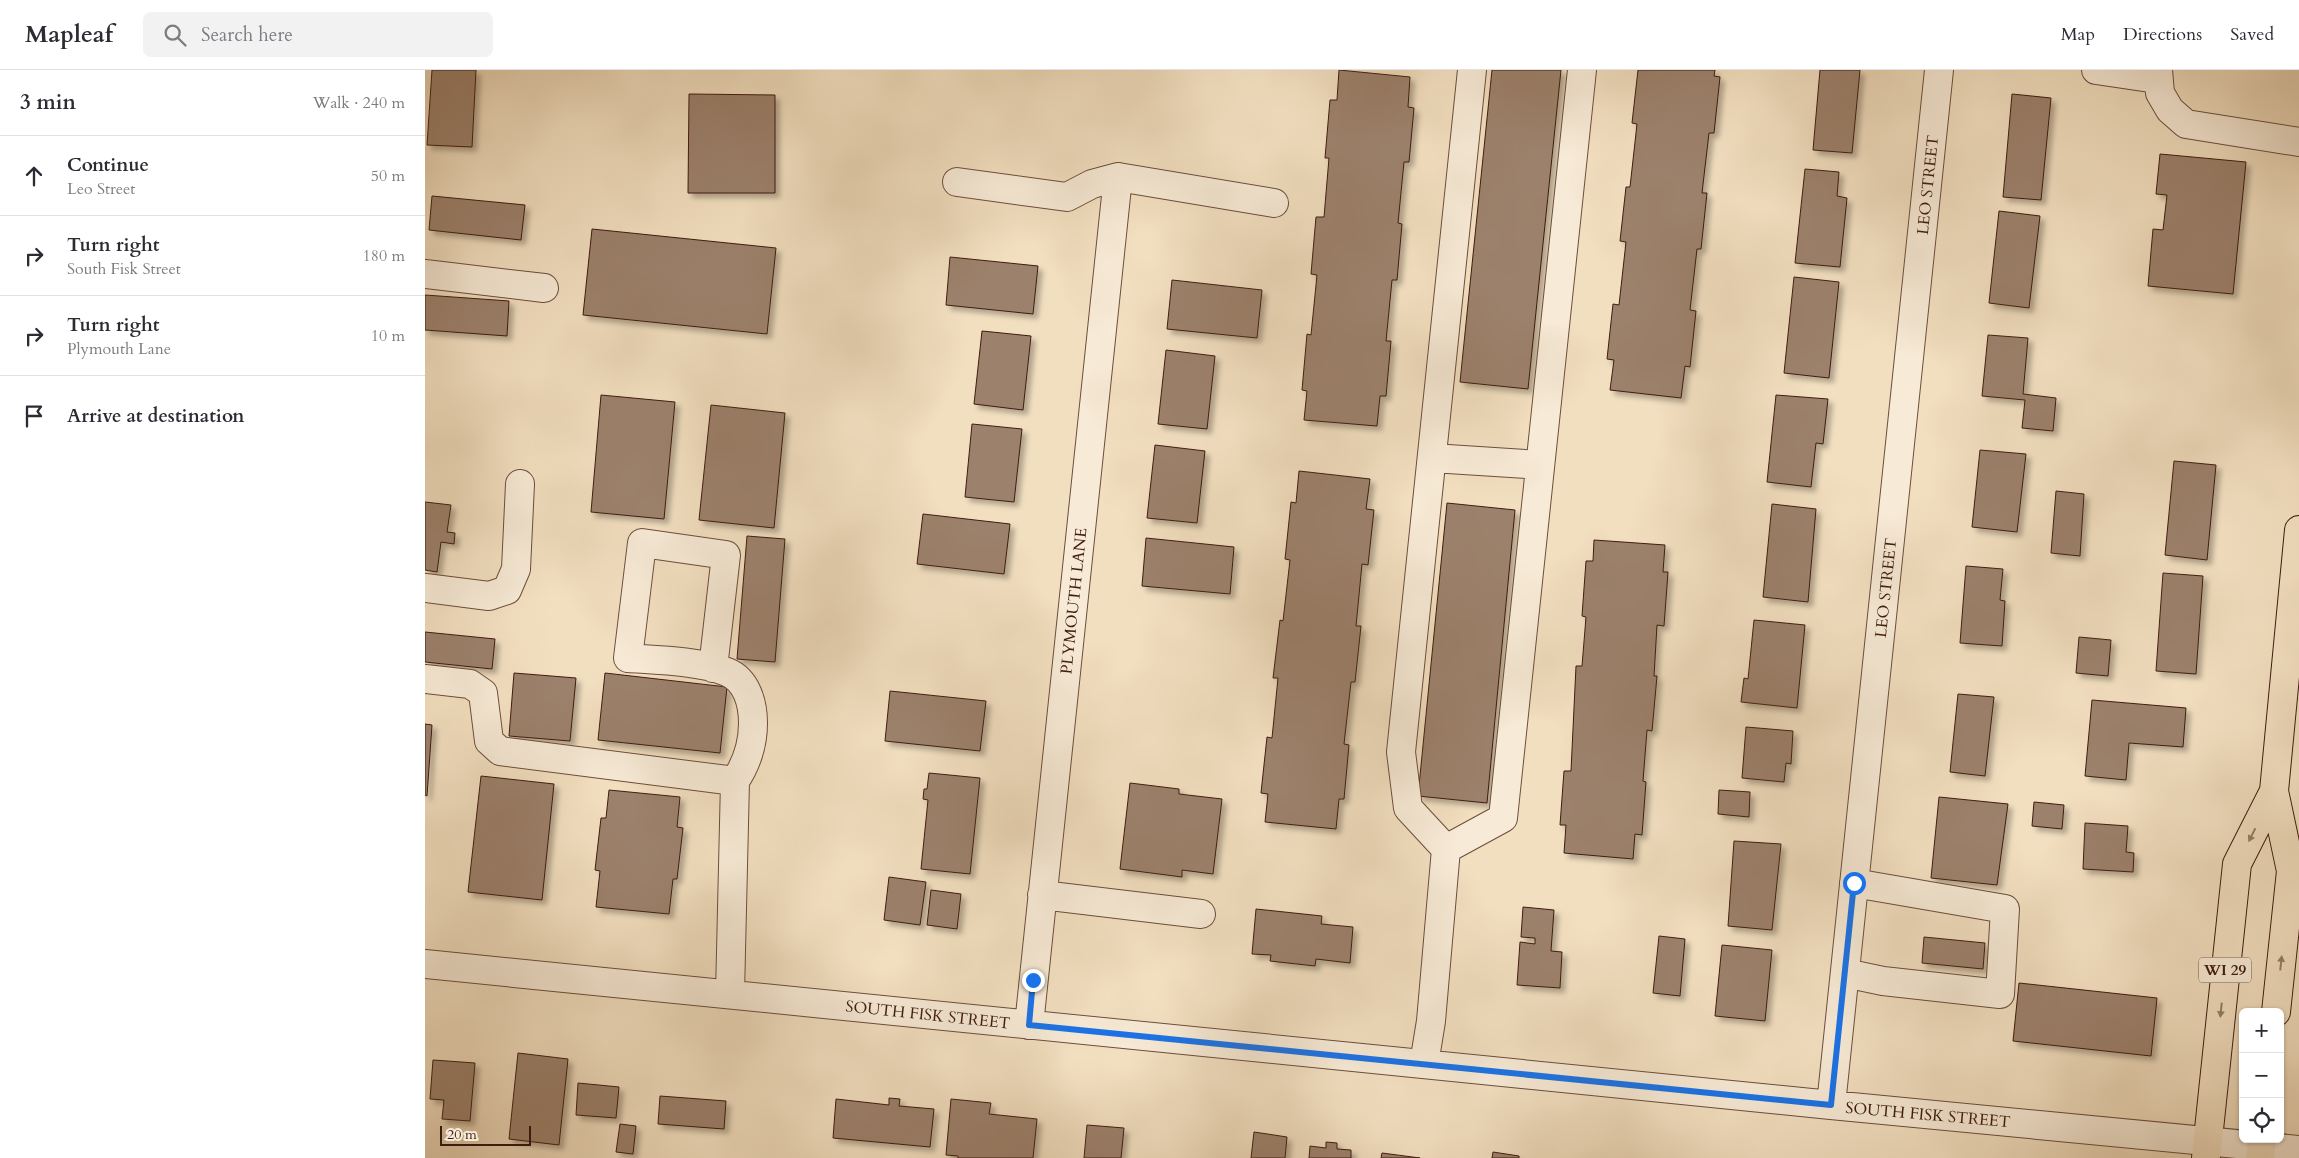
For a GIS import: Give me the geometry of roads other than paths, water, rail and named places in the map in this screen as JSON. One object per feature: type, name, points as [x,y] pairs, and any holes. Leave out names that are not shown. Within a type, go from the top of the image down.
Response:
[{"type":"main road","name":"WI 29","points":[[2276,1008],[2291,871],[2274,791],[2299,530]]},
{"type":"main road","name":"WI 29","points":[[2207,1149],[2237,864],[2274,791]]},
{"type":"street","points":[[1424,1064],[1431,1021],[1447,849],[1408,808],[1401,752],[1472,70]]},
{"type":"street","points":[[1447,849],[1503,818],[1582,70]]},
{"type":"street","name":"LEO STREET","points":[[1831,1105],[1939,70]]},
{"type":"street","points":[[2096,70],[2158,74],[2160,93],[2170,110],[2186,124],[2299,142]]},
{"type":"street","points":[[957,182],[1067,197],[1092,184],[1118,177],[1274,203]]},
{"type":"street","name":"PLYMOUTH LANE","points":[[1029,1025],[1118,177]]},
{"type":"street","points":[[425,274],[544,288]]},
{"type":"street","points":[[1432,458],[1540,465]]},
{"type":"street","points":[[425,588],[489,596],[507,590],[516,569],[520,484]]},
{"type":"street","points":[[713,668],[726,555],[642,543],[628,658],[713,668],[728,672],[741,682],[747,692],[753,711],[753,738],[745,766],[735,781],[730,994]]},
{"type":"street","points":[[425,679],[470,684],[483,693],[489,741],[500,751],[735,781]]},
{"type":"street","points":[[1845,974],[1883,981],[2000,994],[2005,909],[1854,883]]},
{"type":"street","points":[[1042,895],[1201,914]]},
{"type":"street","name":"SOUTH FISK STREET","points":[[425,964],[1831,1105],[2207,1149],[2261,1148],[2299,1150]]}]
